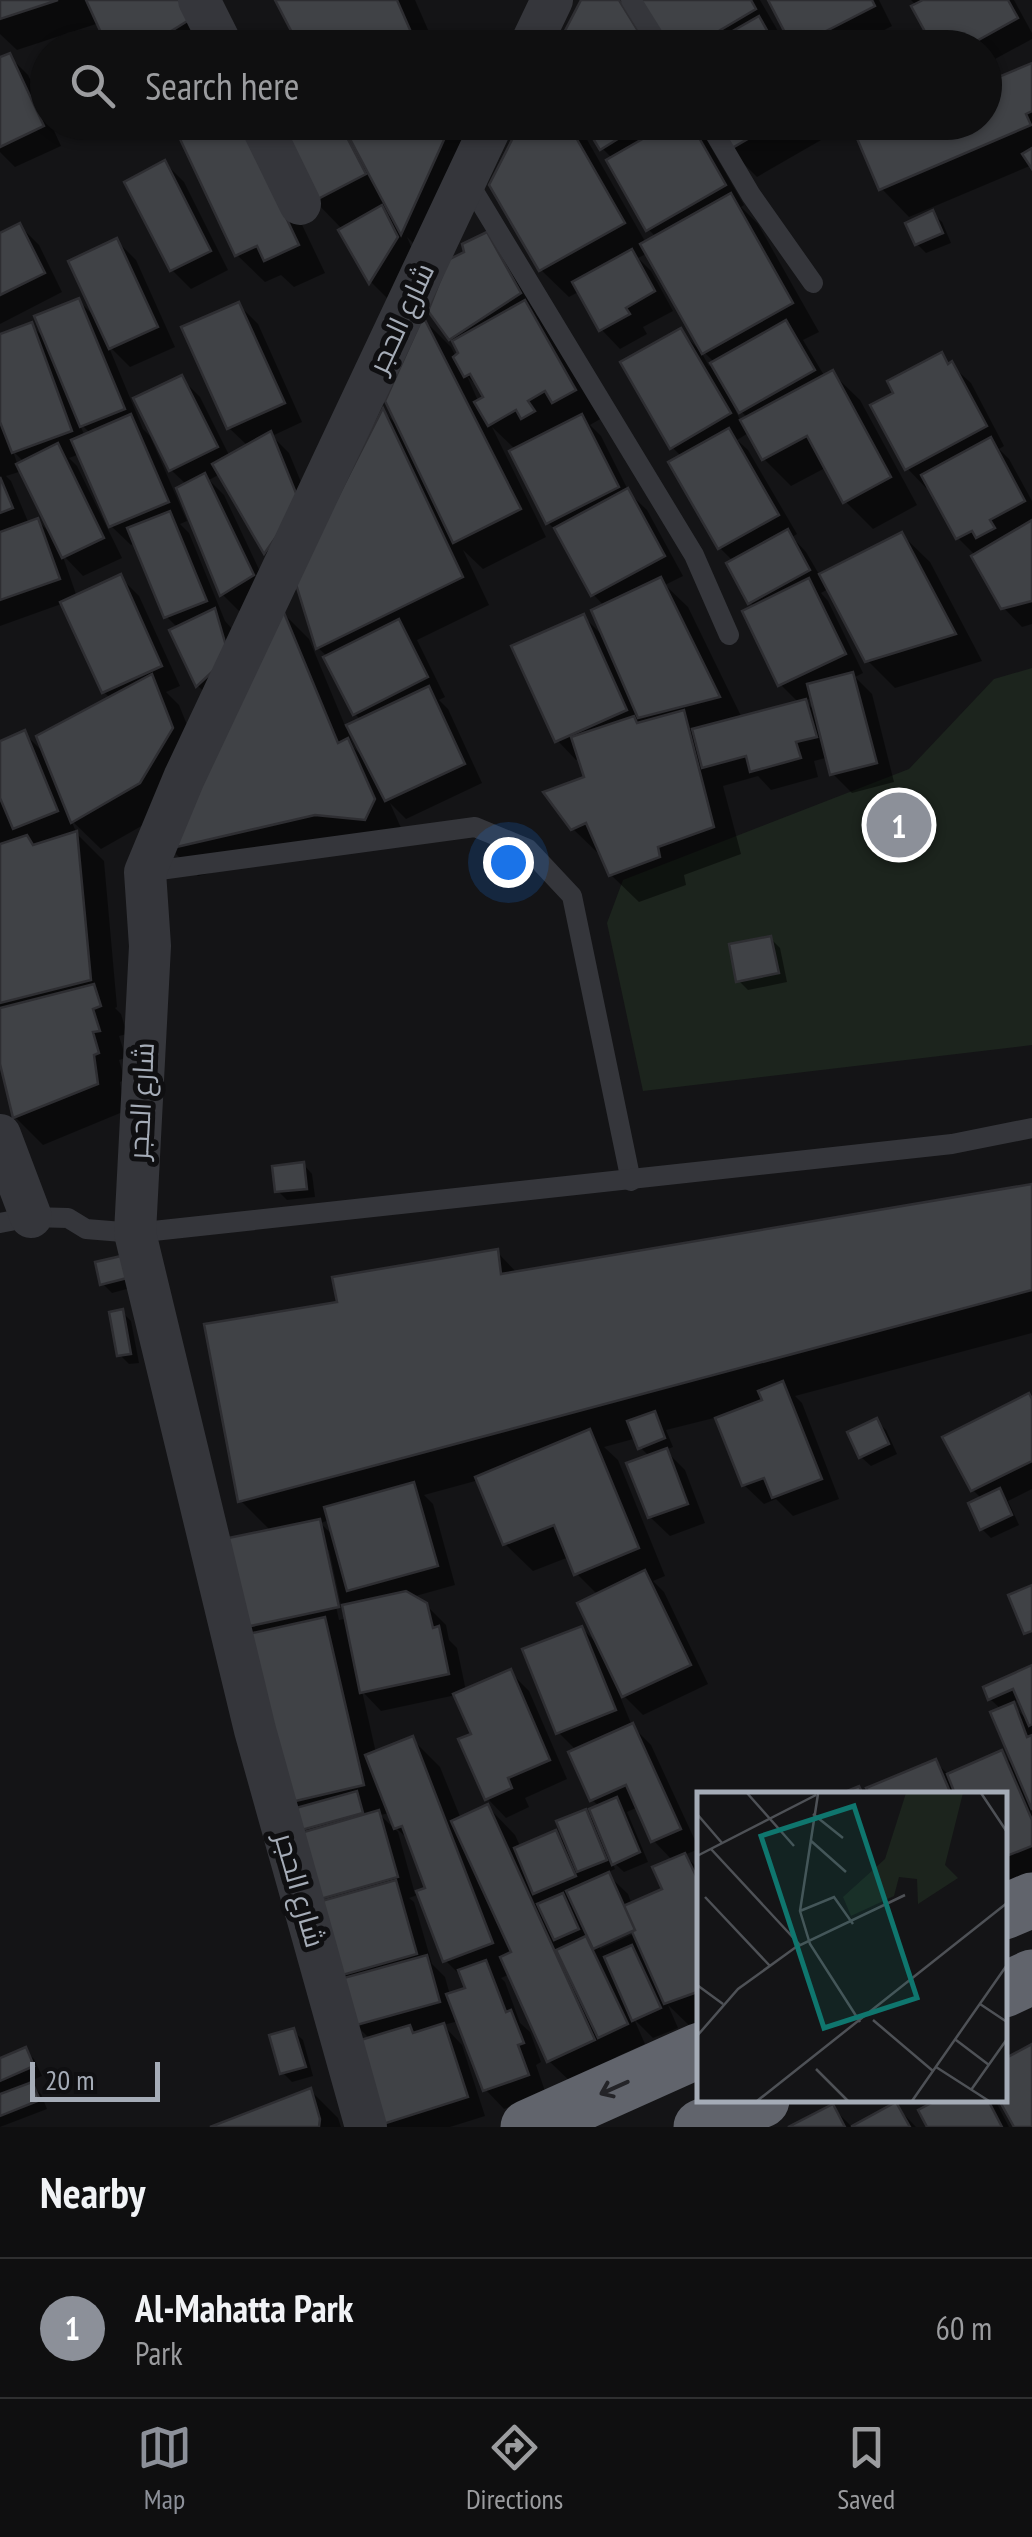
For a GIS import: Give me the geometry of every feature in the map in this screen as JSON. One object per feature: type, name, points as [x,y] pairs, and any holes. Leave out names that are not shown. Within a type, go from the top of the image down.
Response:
[{"type":"highway","points":[[1007,1911],[1032,1900]]},
{"type":"highway","points":[[1007,1989],[1032,1977]]},
{"type":"highway","points":[[528,2127],[697,2051]]},
{"type":"highway","points":[[701,2127],[757,2102]]},
{"type":"street","points":[[200,0],[214,30]]},
{"type":"street","points":[[538,30],[552,0]]},
{"type":"street","points":[[269,140],[300,204]]},
{"type":"street","name":"شارع الحجر","points":[[366,2127],[255,1730],[134,1233],[150,946],[145,872],[184,778],[484,140]]},
{"type":"street","points":[[0,1134],[16,1220]]},
{"type":"lane","points":[[631,0],[650,30]]},
{"type":"lane","points":[[718,140],[750,195],[813,283]]},
{"type":"lane","points":[[466,178],[694,555],[729,635]]},
{"type":"lane","points":[[145,872],[475,827],[528,849],[572,896],[632,1180]]},
{"type":"lane","points":[[16,1220],[68,1218],[86,1229],[134,1233],[952,1144],[1032,1128]]},
{"type":"shaded area","points":[[1032,668],[1032,1045],[643,1091],[607,923],[623,880],[909,769],[994,679]]},
{"type":"building","points":[[0,0],[58,0],[0,19]]},
{"type":"building","points":[[86,0],[190,0],[197,15],[173,30],[100,30]]},
{"type":"building","points":[[275,0],[397,0],[410,30],[291,30]]},
{"type":"building","points":[[581,0],[619,0],[638,30],[565,30]]},
{"type":"building","points":[[639,0],[751,0],[756,9],[720,30],[656,30]]},
{"type":"building","points":[[768,0],[872,0],[875,6],[828,30],[784,30]]},
{"type":"building","points":[[923,0],[1008,0],[1018,18],[996,30],[924,30],[911,6]]},
{"type":"building","points":[[759,16],[767,30],[734,30]]},
{"type":"building","points":[[10,53],[30,96],[30,133],[0,147],[0,57]]},
{"type":"building","points":[[1032,63],[1032,111],[1026,114],[1031,125],[1002,137],[1002,76]]},
{"type":"building","points":[[180,140],[249,140],[299,245],[264,261],[257,246],[235,256]]},
{"type":"building","points":[[279,140],[348,140],[366,174],[312,202]]},
{"type":"building","points":[[351,140],[444,140],[401,235]]},
{"type":"building","points":[[512,140],[577,140],[625,223],[539,271],[489,185]]},
{"type":"building","points":[[594,140],[616,140],[600,150]]},
{"type":"building","points":[[641,140],[700,140],[726,185],[646,231],[606,160]]},
{"type":"building","points":[[721,140],[746,140],[727,151]]},
{"type":"building","points":[[858,140],[996,140],[879,190]]},
{"type":"building","points":[[1032,148],[1032,169],[1022,154]]},
{"type":"building","points":[[165,160],[211,251],[170,271],[124,182]]},
{"type":"building","points":[[731,193],[793,303],[702,354],[640,244]]},
{"type":"building","points":[[382,205],[398,237],[369,284],[338,230]]},
{"type":"building","points":[[933,210],[943,233],[915,245],[905,223]]},
{"type":"building","points":[[20,223],[45,273],[0,295],[0,233]]},
{"type":"building","points":[[487,232],[521,293],[449,340],[428,311],[448,260],[464,252],[462,244]]},
{"type":"building","points":[[117,238],[158,327],[109,349],[68,261]]},
{"type":"building","points":[[632,249],[655,291],[626,308],[630,314],[599,331],[572,282]]},
{"type":"building","points":[[79,298],[125,409],[80,427],[34,316]]},
{"type":"building","points":[[525,300],[576,390],[552,403],[545,391],[528,401],[535,411],[521,419],[516,410],[488,426],[474,402],[483,397],[470,374],[464,377],[453,357],[458,353],[452,341]]},
{"type":"building","points":[[239,302],[285,403],[227,429],[181,327]]},
{"type":"building","points":[[423,316],[521,509],[453,543],[385,401]]},
{"type":"building","points":[[786,320],[815,370],[739,413],[710,363]]},
{"type":"building","points":[[32,322],[72,431],[12,453],[0,422],[0,334]]},
{"type":"building","points":[[681,328],[731,413],[670,449],[620,362]]},
{"type":"building","points":[[942,352],[948,364],[952,361],[987,426],[905,470],[870,405],[893,393],[887,381]]},
{"type":"building","points":[[833,370],[891,477],[843,503],[807,436],[762,460],[740,420]]},
{"type":"building","points":[[182,375],[218,447],[169,471],[133,398]]},
{"type":"building","points":[[383,408],[463,577],[316,649],[295,581]]},
{"type":"building","points":[[131,414],[169,502],[109,527],[71,440]]},
{"type":"building","points":[[582,414],[619,487],[546,524],[509,451]]},
{"type":"building","points":[[729,428],[779,515],[718,549],[668,462]]},
{"type":"building","points":[[271,431],[300,503],[264,554],[212,464]]},
{"type":"building","points":[[991,437],[1025,501],[990,520],[995,528],[976,538],[972,531],[956,539],[921,475]]},
{"type":"building","points":[[58,443],[104,538],[62,558],[16,464]]},
{"type":"building","points":[[205,473],[254,575],[220,596],[176,488]]},
{"type":"building","points":[[0,477],[13,508],[0,513]]},
{"type":"building","points":[[628,488],[665,556],[591,596],[554,528]]},
{"type":"building","points":[[170,511],[207,601],[164,618],[127,528]]},
{"type":"building","points":[[38,518],[60,579],[0,600],[0,532]]},
{"type":"building","points":[[1032,520],[1032,601],[1001,609],[971,556]]},
{"type":"building","points":[[788,529],[810,570],[748,604],[726,563]]},
{"type":"building","points":[[902,532],[956,634],[865,662],[819,574]]},
{"type":"building","points":[[121,574],[162,666],[102,693],[60,602]]},
{"type":"building","points":[[661,577],[720,697],[638,718],[591,610]]},
{"type":"building","points":[[809,578],[846,654],[778,686],[742,611]]},
{"type":"building","points":[[215,608],[229,656],[196,687],[169,630]]},
{"type":"building","points":[[282,608],[338,743],[348,738],[375,799],[365,820],[315,815],[168,849]]},
{"type":"building","points":[[584,614],[627,710],[555,742],[511,646]]},
{"type":"building","points":[[399,619],[428,677],[353,715],[323,657]]},
{"type":"building","points":[[853,672],[877,763],[830,775],[807,684]]},
{"type":"building","points":[[152,674],[173,728],[140,783],[71,823],[36,736]]},
{"type":"building","points":[[429,686],[465,764],[385,801],[346,725]]},
{"type":"building","points":[[806,699],[817,737],[796,742],[801,758],[750,772],[746,756],[702,768],[692,729]]},
{"type":"building","points":[[684,710],[714,827],[658,847],[660,857],[609,876],[586,823],[571,830],[543,792],[584,777],[571,737],[634,716],[637,723]]},
{"type":"building","points":[[25,730],[58,811],[13,829],[0,798],[0,741]]},
{"type":"building","points":[[77,831],[91,980],[0,1003],[0,844],[27,835],[33,845]]},
{"type":"building","points":[[771,936],[779,973],[736,982],[729,944]]},
{"type":"building","points":[[94,984],[101,1006],[93,1009],[100,1031],[93,1032],[99,1053],[94,1055],[98,1084],[13,1118],[0,1064],[0,1008]]},
{"type":"building","points":[[304,1162],[307,1189],[275,1192],[272,1166]]},
{"type":"building","points":[[1032,1184],[1032,1290],[238,1502],[204,1324],[337,1302],[332,1277],[498,1249],[501,1274]]},
{"type":"building","points":[[121,1256],[127,1278],[100,1285],[95,1262]]},
{"type":"building","points":[[123,1309],[131,1354],[117,1356],[109,1312]]},
{"type":"building","points":[[783,1381],[822,1479],[772,1498],[764,1478],[742,1486],[715,1418],[762,1400],[758,1391]]},
{"type":"building","points":[[1029,1393],[1032,1461],[971,1491],[942,1437]]},
{"type":"building","points":[[655,1411],[665,1438],[638,1449],[627,1421]]},
{"type":"building","points":[[877,1418],[889,1444],[859,1458],[847,1432]]},
{"type":"building","points":[[590,1429],[639,1548],[574,1575],[554,1525],[503,1545],[475,1477]]},
{"type":"building","points":[[667,1448],[688,1504],[648,1518],[626,1463]]},
{"type":"building","points":[[414,1482],[438,1566],[347,1591],[324,1507]]},
{"type":"building","points":[[1000,1488],[1012,1515],[980,1530],[968,1503]]},
{"type":"building","points":[[320,1519],[339,1607],[237,1629],[219,1540]]},
{"type":"building","points":[[645,1570],[691,1665],[622,1697],[577,1603]]},
{"type":"building","points":[[1032,1585],[1032,1631],[1024,1634],[1008,1595]]},
{"type":"building","points":[[406,1591],[427,1603],[433,1628],[439,1626],[449,1674],[360,1693],[342,1605]]},
{"type":"building","points":[[325,1617],[364,1785],[287,1803],[248,1634]]},
{"type":"building","points":[[582,1626],[616,1710],[556,1734],[522,1649]]},
{"type":"building","points":[[1032,1665],[1029,1726],[1013,1689],[988,1700],[983,1687]]},
{"type":"building","points":[[511,1669],[550,1760],[508,1778],[512,1788],[485,1800],[458,1739],[471,1734],[453,1694]]},
{"type":"building","points":[[1014,1702],[1027,1737],[1032,1735],[1032,1810],[990,1712]]},
{"type":"building","points":[[633,1723],[681,1829],[651,1842],[626,1785],[590,1801],[568,1752]]},
{"type":"building","points":[[413,1736],[493,1943],[443,1962],[416,1891],[425,1888],[402,1826],[394,1829],[365,1755]]},
{"type":"building","points":[[1002,1750],[1032,1820],[1032,1846],[1007,1856],[1007,1792],[954,1792],[947,1774]]},
{"type":"building","points":[[936,1759],[950,1792],[868,1792],[866,1788]]},
{"type":"building","points":[[357,1791],[363,1813],[298,1831],[292,1809]]},
{"type":"building","points":[[617,1797],[640,1852],[612,1865],[589,1809]]},
{"type":"building","points":[[488,1804],[595,2040],[547,2062],[500,1957],[511,1952],[451,1821]]},
{"type":"building","points":[[586,1809],[607,1860],[577,1872],[556,1821]]},
{"type":"building","points":[[379,1810],[398,1877],[317,1900],[297,1834]]},
{"type":"building","points":[[556,1830],[576,1876],[533,1894],[514,1848]]},
{"type":"building","points":[[685,1853],[697,1878],[697,1992],[664,2004],[621,1907],[662,1889],[652,1867]]},
{"type":"building","points":[[609,1872],[635,1930],[593,1949],[566,1891]]},
{"type":"building","points":[[396,1880],[417,1954],[339,1976],[318,1902]]},
{"type":"building","points":[[563,1893],[579,1929],[554,1940],[537,1904]]},
{"type":"building","points":[[586,1936],[628,2024],[598,2038],[556,1950]]},
{"type":"building","points":[[632,1945],[661,2008],[632,2021],[604,1957]]},
{"type":"building","points":[[427,1955],[440,2002],[353,2026],[340,1979]]},
{"type":"building","points":[[486,1960],[506,2012],[511,2010],[524,2043],[518,2045],[529,2075],[483,2091],[446,1994],[465,1988],[458,1970]]},
{"type":"building","points":[[444,2023],[468,2097],[380,2125],[354,2042],[410,2025],[413,2033]]},
{"type":"building","points":[[294,2028],[306,2067],[280,2074],[269,2035]]},
{"type":"building","points":[[1032,2044],[1032,2127],[1014,2127],[1000,2102],[1007,2102],[1007,2057]]},
{"type":"building","points":[[26,2047],[34,2066],[0,2081],[0,2058]]},
{"type":"building","points":[[32,2082],[40,2100],[0,2116],[0,2094]]},
{"type":"building","points":[[311,2088],[319,2127],[210,2127]]},
{"type":"building","points":[[896,2102],[910,2127],[852,2127],[852,2126]]},
{"type":"building","points":[[933,2102],[989,2102],[1002,2127],[927,2127],[918,2110]]},
{"type":"building","points":[[833,2104],[845,2127],[788,2127]]},
{"type":"place","name":"Al-Mahatta Park","points":[[899,825]]}]
